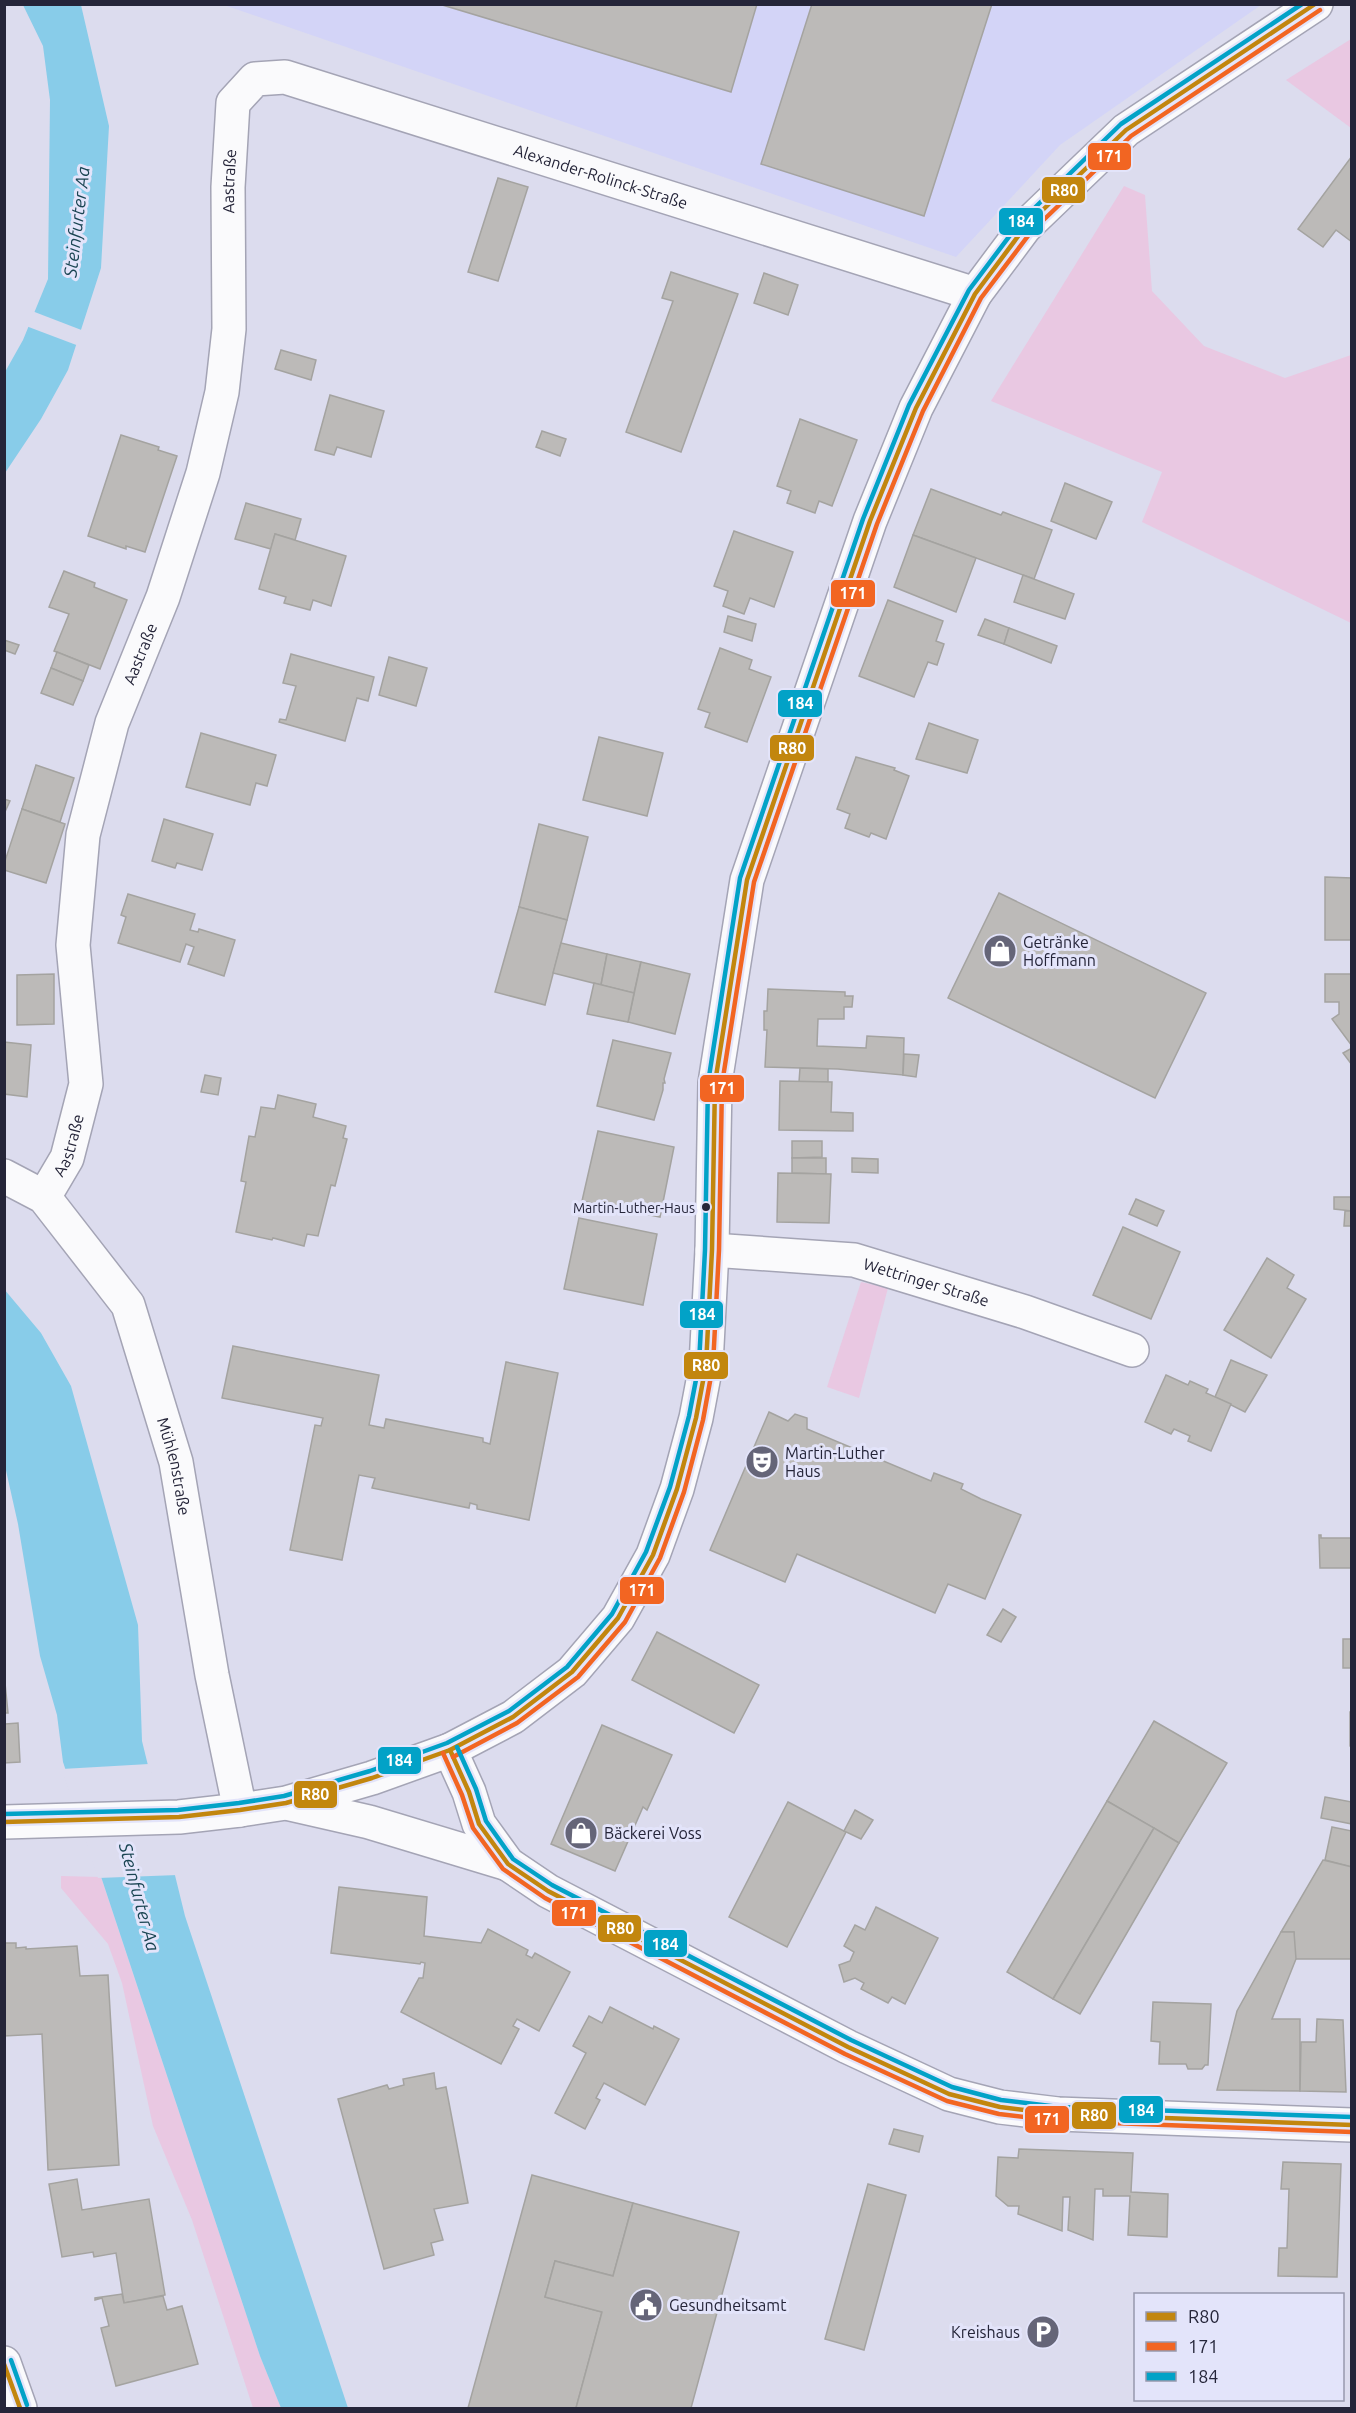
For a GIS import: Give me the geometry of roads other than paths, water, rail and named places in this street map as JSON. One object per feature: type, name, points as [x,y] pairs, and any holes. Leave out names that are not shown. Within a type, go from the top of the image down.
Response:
[{"type":"main road","points":[[16,1824],[179,1816],[240,1810],[286,1803],[372,1778],[450,1750],[513,1718],[572,1672],[618,1618],[653,1555],[678,1489],[696,1418],[706,1365],[712,1250],[715,1083],[747,880],[870,521],[916,408],[975,294],[1025,228],[1126,130],[1316,4]]},
{"type":"main road","name":"Alexander-Rolinck-Straße","points":[[233,103],[255,79],[285,77],[975,294]]},
{"type":"main road","name":"Aastraße","points":[[44,1197],[67,1158],[86,1084],[73,945],[83,835],[112,723],[163,597],[203,473],[222,392],[229,329],[228,187],[233,103]]},
{"type":"main road","name":"Mühlenstraße","points":[[4,1176],[44,1197],[128,1305],[176,1462],[212,1675],[240,1810]]},
{"type":"main road","name":"Wettringer Straße","points":[[712,1250],[854,1260],[1025,1312],[1132,1350]]},
{"type":"main road","points":[[450,1750],[469,1792],[479,1824],[508,1864]]},
{"type":"main road","points":[[286,1803],[369,1822],[508,1864],[577,1907],[848,2047],[949,2094],[1000,2107],[1058,2114],[1352,2125]]},
{"type":"main road","points":[[4,2363],[20,2409]]},
{"type":"water","name":"Steinfurter Aa","points":[[23,5],[81,5],[109,126],[101,268],[68,370],[41,419],[5,473],[5,372],[23,340],[48,279],[50,100],[43,46]]},
{"type":"water","name":"Steinfurter Aa","points":[[4,1289],[41,1333],[71,1386],[138,1625],[142,1741],[185,1916],[348,2408],[281,2408],[260,2356],[63,1762],[57,1715],[40,1656],[18,1524],[5,1466]]},
{"type":"place","name":"Getränke Hoffmann","points":[[1000,951]]},
{"type":"place","name":"Martin-Luther-Haus","points":[[706,1207]]},
{"type":"place","name":"Martin-Luther Haus","points":[[762,1462]]},
{"type":"place","name":"Bäckerei Voss","points":[[581,1833]]},
{"type":"place","name":"Gesundheitsamt","points":[[646,2305]]},
{"type":"place","name":"Kreishaus","points":[[1043,2332]]}]
